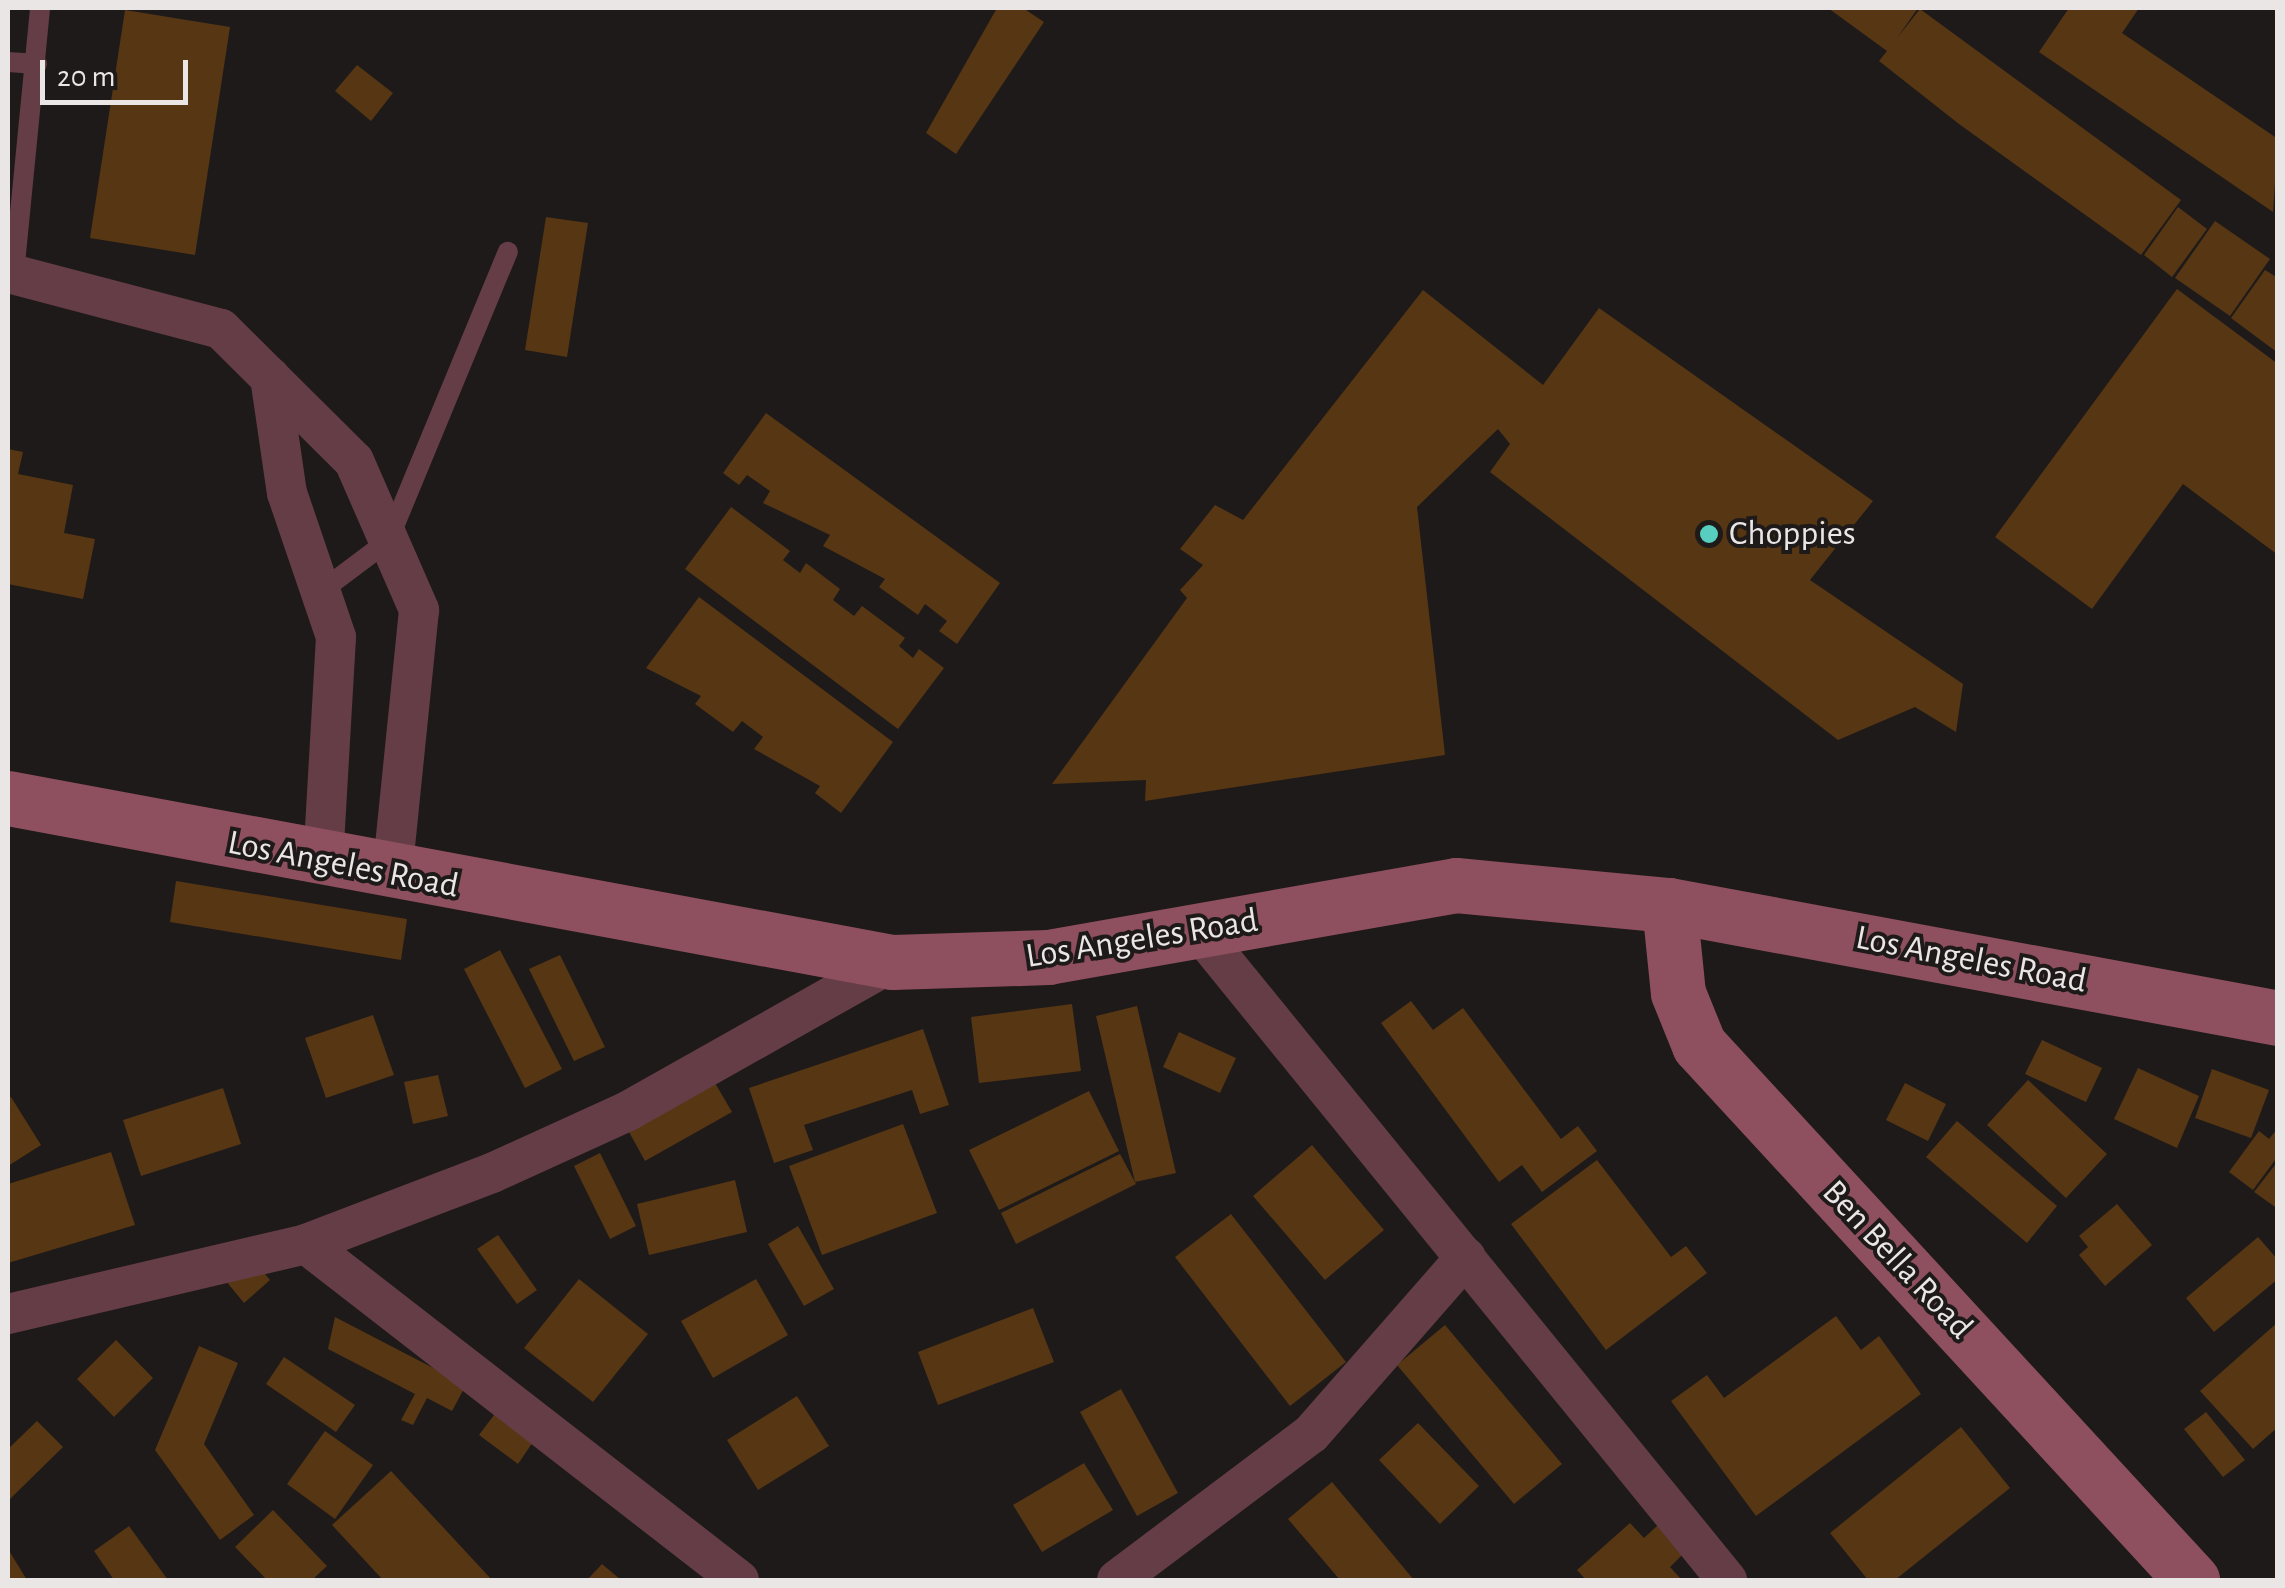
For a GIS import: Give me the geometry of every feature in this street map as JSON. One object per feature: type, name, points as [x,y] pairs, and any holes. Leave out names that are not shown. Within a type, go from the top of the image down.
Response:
[{"type":"main road","name":"Los Angeles Road","points":[[8,798],[323,864],[892,962],[1048,957],[1202,934],[1418,886],[1562,890],[1669,905],[2278,1018]]},
{"type":"main road","name":"Ben Bella Road","points":[[1669,905],[1678,992],[1699,1045],[2192,1580]]},
{"type":"street","points":[[11,273],[221,329],[354,462],[418,610],[392,875]]},
{"type":"street","points":[[270,377],[288,493],[336,637],[323,864]]},
{"type":"street","points":[[1202,934],[1727,1580]]},
{"type":"street","points":[[8,1314],[306,1244],[628,1112],[892,962]]},
{"type":"street","points":[[306,1244],[739,1580]]},
{"type":"street","points":[[1117,1580],[1311,1434],[1466,1257]]},
{"type":"lane","points":[[11,273],[38,64],[40,8]]},
{"type":"lane","points":[[8,62],[38,64]]},
{"type":"lane","points":[[320,592],[388,542],[508,252]]},
{"type":"building","points":[[997,8],[1023,8],[1044,22],[956,154],[926,133]]},
{"type":"building","points":[[1828,8],[1918,8],[1897,38],[1920,9],[2181,200],[2141,255],[1959,124],[1879,61],[1887,51]]},
{"type":"building","points":[[2069,8],[2139,8],[2122,33],[2278,139],[2273,212],[2039,52]]},
{"type":"building","points":[[125,10],[230,27],[195,255],[90,238]]},
{"type":"building","points":[[357,65],[393,93],[371,121],[335,91]]},
{"type":"building","points":[[2178,207],[2207,229],[2172,277],[2144,255]]},
{"type":"building","points":[[546,217],[588,223],[567,357],[525,350]]},
{"type":"building","points":[[2215,221],[2270,259],[2230,316],[2175,278]]},
{"type":"building","points":[[2265,270],[2278,278],[2278,353],[2231,318]]},
{"type":"building","points":[[2177,289],[2278,364],[2278,555],[2183,484],[2092,609],[1995,537]]},
{"type":"building","name":"Choppies","points":[[1423,290],[1543,385],[1599,308],[1873,501],[1810,580],[1963,684],[1956,732],[1915,707],[1838,740],[1490,472],[1510,444],[1498,429],[1417,507],[1445,755],[1145,801],[1146,780],[1052,784],[1187,598],[1180,590],[1203,565],[1180,549],[1215,505],[1243,520]]},
{"type":"building","points":[[766,413],[1000,583],[957,644],[939,631],[947,621],[925,604],[918,615],[879,587],[885,579],[823,546],[830,535],[763,503],[770,491],[747,475],[739,485],[723,473]]},
{"type":"building","points":[[8,449],[23,452],[18,474],[73,485],[64,533],[95,539],[83,599],[8,584]]},
{"type":"building","points":[[731,507],[790,551],[783,560],[800,573],[806,563],[840,589],[833,600],[854,616],[862,606],[905,638],[899,646],[913,658],[919,649],[944,668],[898,729],[685,569]]},
{"type":"building","points":[[699,597],[893,742],[841,813],[815,793],[820,786],[754,749],[763,737],[742,721],[733,732],[695,704],[701,696],[646,668]]},
{"type":"building","points":[[176,881],[407,919],[401,960],[170,922]]},
{"type":"building","points":[[500,950],[562,1069],[525,1088],[464,969]]},
{"type":"building","points":[[560,955],[605,1047],[574,1061],[529,969]]},
{"type":"building","points":[[1411,1001],[1433,1030],[1463,1008],[1561,1139],[1578,1126],[1597,1151],[1542,1192],[1522,1165],[1499,1182],[1381,1023]]},
{"type":"building","points":[[1072,1004],[1081,1071],[979,1083],[971,1017]]},
{"type":"building","points":[[1137,1006],[1176,1173],[1135,1182],[1096,1016]]},
{"type":"building","points":[[373,1015],[394,1075],[326,1098],[305,1038]]},
{"type":"building","points":[[923,1029],[949,1105],[920,1114],[912,1090],[804,1125],[813,1150],[774,1163],[749,1088]]},
{"type":"building","points":[[1179,1032],[1236,1058],[1220,1093],[1163,1067]]},
{"type":"building","points":[[2042,1040],[2102,1068],[2086,1102],[2025,1074]]},
{"type":"building","points":[[2138,1068],[2199,1096],[2177,1148],[2114,1119]]},
{"type":"building","points":[[2212,1069],[2269,1090],[2251,1138],[2195,1118]]},
{"type":"building","points":[[438,1075],[448,1116],[413,1124],[404,1082]]},
{"type":"building","points":[[2028,1080],[2107,1154],[2066,1198],[1987,1125]]},
{"type":"building","points":[[715,1083],[732,1112],[645,1161],[629,1132]]},
{"type":"building","points":[[1905,1083],[1946,1104],[1928,1141],[1886,1120]]},
{"type":"building","points":[[223,1088],[241,1144],[141,1176],[123,1120]]},
{"type":"building","points":[[1089,1091],[1119,1151],[999,1210],[969,1150]]},
{"type":"building","points":[[11,1097],[41,1145],[8,1166],[8,1099]]},
{"type":"building","points":[[1957,1121],[2057,1206],[2027,1243],[1926,1157]]},
{"type":"building","points":[[903,1124],[937,1213],[822,1255],[789,1166]]},
{"type":"building","points":[[2278,1128],[2278,1156],[2253,1190],[2229,1172],[2259,1131],[2269,1139]]},
{"type":"building","points":[[1312,1145],[1384,1230],[1325,1280],[1253,1196]]},
{"type":"building","points":[[111,1152],[135,1225],[8,1263],[8,1184]]},
{"type":"building","points":[[600,1153],[636,1226],[610,1239],[574,1166]]},
{"type":"building","points":[[1120,1154],[1136,1184],[1016,1244],[1001,1213]]},
{"type":"building","points":[[1597,1160],[1671,1257],[1686,1246],[1707,1273],[1606,1350],[1511,1224]]},
{"type":"building","points":[[2278,1161],[2278,1209],[2254,1192]]},
{"type":"building","points":[[735,1180],[747,1232],[649,1255],[637,1204]]},
{"type":"building","points":[[2117,1204],[2152,1245],[2105,1286],[2079,1255],[2088,1247],[2079,1236]]},
{"type":"building","points":[[1231,1214],[1346,1362],[1290,1406],[1175,1257]]},
{"type":"building","points":[[798,1226],[834,1289],[804,1306],[768,1244]]},
{"type":"building","points":[[498,1235],[537,1290],[517,1304],[477,1249]]},
{"type":"building","points":[[2258,1237],[2278,1260],[2278,1279],[2214,1332],[2186,1298]]},
{"type":"building","points":[[247,1253],[270,1280],[244,1303],[221,1275]]},
{"type":"building","points":[[579,1279],[648,1334],[593,1402],[524,1348]]},
{"type":"building","points":[[756,1279],[788,1335],[713,1378],[681,1321]]},
{"type":"building","points":[[1033,1308],[1054,1362],[938,1405],[918,1352]]},
{"type":"building","points":[[1836,1316],[1861,1350],[1879,1336],[1921,1394],[1756,1516],[1671,1401],[1707,1375],[1724,1398]]},
{"type":"building","points":[[335,1317],[466,1385],[452,1411],[427,1398],[413,1425],[401,1420],[415,1394],[328,1349]]},
{"type":"building","points":[[2278,1322],[2278,1427],[2253,1449],[2200,1391]]},
{"type":"building","points":[[1445,1325],[1562,1464],[1514,1504],[1397,1365]]},
{"type":"building","points":[[116,1340],[153,1378],[114,1417],[77,1379]]},
{"type":"building","points":[[199,1346],[238,1363],[204,1444],[254,1515],[220,1540],[155,1450]]},
{"type":"building","points":[[284,1357],[355,1405],[336,1432],[266,1384]]},
{"type":"building","points":[[1121,1389],[1178,1493],[1137,1516],[1080,1412]]},
{"type":"building","points":[[797,1396],[829,1446],[758,1490],[727,1440]]},
{"type":"building","points":[[497,1411],[535,1439],[518,1464],[479,1435]]},
{"type":"building","points":[[2206,1412],[2245,1460],[2223,1477],[2184,1429]]},
{"type":"building","points":[[37,1421],[63,1447],[10,1499],[8,1449]]},
{"type":"building","points":[[1418,1423],[1479,1486],[1440,1524],[1379,1460]]},
{"type":"building","points":[[1961,1427],[2010,1488],[1895,1580],[1868,1580],[1830,1533]]},
{"type":"building","points":[[325,1431],[373,1465],[335,1519],[287,1484]]},
{"type":"building","points":[[1084,1463],[1113,1510],[1042,1552],[1013,1505]]},
{"type":"building","points":[[391,1471],[492,1580],[383,1580],[332,1525]]},
{"type":"building","points":[[1332,1482],[1414,1580],[1340,1580],[1288,1519]]},
{"type":"building","points":[[273,1510],[327,1566],[312,1580],[267,1580],[235,1547]]},
{"type":"building","points":[[1630,1523],[1644,1538],[1658,1525],[1684,1553],[1670,1567],[1682,1580],[1586,1580],[1577,1570]]},
{"type":"building","points":[[129,1526],[168,1580],[114,1580],[94,1551]]},
{"type":"building","points":[[8,1549],[27,1580],[8,1580]]},
{"type":"building","points":[[602,1564],[621,1580],[587,1580]]},
{"type":"place","name":"Choppies","points":[[1709,534]]}]
